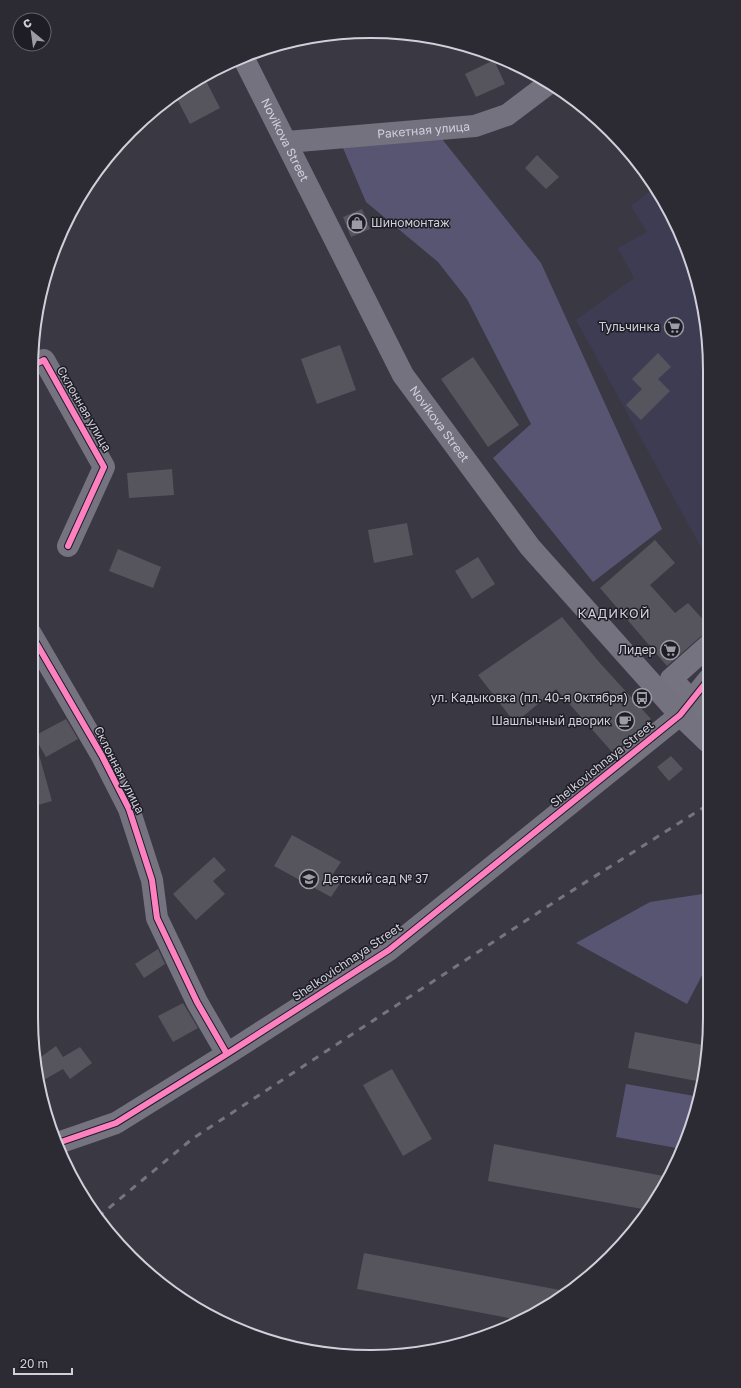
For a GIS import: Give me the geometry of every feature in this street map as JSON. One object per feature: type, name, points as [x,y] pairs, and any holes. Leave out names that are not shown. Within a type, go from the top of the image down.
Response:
[{"type":"main road","name":"Novikova Street","points":[[246,62],[403,375],[530,547],[686,708],[703,734]]},
{"type":"main road","name":"Ракетная улица","points":[[287,142],[475,126],[507,115],[544,87]]},
{"type":"street","name":"Склонная улица","points":[[38,363],[44,360],[104,467],[68,546]]},
{"type":"street","name":"Склонная улица","points":[[38,646],[102,756],[129,809],[152,880],[158,918],[197,1002],[227,1054]]},
{"type":"street","points":[[703,650],[671,679],[686,708],[703,715]]},
{"type":"street","name":"Shelkovichnaya Street","points":[[62,1142],[116,1123],[389,950],[686,708],[703,686]]},
{"type":"shaded area","points":[[438,134],[541,263],[662,529],[593,582],[493,458],[531,424],[467,299],[438,262],[366,202],[343,148]]},
{"type":"shaded area","points":[[650,191],[669,223],[678,243],[692,284],[697,306],[703,370],[703,551],[576,320],[634,278],[618,248],[647,232],[631,206]]},
{"type":"shaded area","points":[[703,894],[703,973],[687,1004],[576,943],[650,902]]},
{"type":"shaded area","points":[[626,1084],[694,1096],[677,1148],[616,1137]]},
{"type":"building","points":[[492,61],[495,62],[505,84],[476,97],[465,74]]},
{"type":"building","points":[[206,82],[220,108],[190,124],[178,100]]},
{"type":"building","points":[[537,155],[559,177],[546,189],[525,168]]},
{"type":"building","points":[[362,209],[370,229],[351,237],[343,217]]},
{"type":"building","points":[[340,345],[356,390],[317,404],[301,359]]},
{"type":"building","points":[[658,353],[671,367],[658,379],[670,391],[641,420],[626,405],[642,389],[632,379]]},
{"type":"building","points":[[473,357],[519,425],[488,447],[441,379]]},
{"type":"building","points":[[172,469],[174,495],[129,498],[127,473]]},
{"type":"building","points":[[407,523],[413,555],[374,563],[368,530]]},
{"type":"building","points":[[655,540],[675,563],[650,585],[675,613],[688,603],[703,620],[703,636],[667,666],[600,588]]},
{"type":"building","points":[[118,549],[161,567],[153,588],[109,571]]},
{"type":"building","points":[[478,557],[495,584],[472,599],[455,571]]},
{"type":"building","points":[[562,617],[599,662],[651,719],[613,753],[556,689],[515,723],[478,675]]},
{"type":"building","points":[[66,719],[78,739],[46,757],[38,743],[38,734]]},
{"type":"building","points":[[38,751],[52,801],[38,805]]},
{"type":"building","points":[[671,756],[683,769],[669,781],[657,767]]},
{"type":"building","points":[[292,835],[341,862],[331,877],[341,882],[331,897],[274,866]]},
{"type":"building","points":[[214,857],[226,870],[213,881],[225,894],[196,920],[173,894]]},
{"type":"building","points":[[158,949],[165,964],[144,978],[135,964]]},
{"type":"building","points":[[183,1003],[198,1028],[173,1042],[158,1016]]},
{"type":"building","points":[[635,1032],[701,1045],[697,1081],[628,1068]]},
{"type":"building","points":[[56,1046],[63,1057],[80,1047],[92,1063],[70,1079],[63,1069],[44,1080],[41,1057]]},
{"type":"building","points":[[392,1069],[432,1139],[403,1156],[363,1085]]},
{"type":"building","points":[[494,1144],[663,1176],[642,1209],[488,1181]]},
{"type":"building","points":[[364,1253],[560,1290],[512,1319],[357,1289]]},
{"type":"railway","points":[[102,1213],[192,1139],[559,899],[703,808]]},
{"type":"cycle path","points":[[38,363],[44,360],[104,467],[68,546]]},
{"type":"cycle path","points":[[38,646],[102,756],[129,809],[152,880],[157,918],[197,1002],[227,1054]]},
{"type":"cycle path","points":[[62,1142],[116,1123],[389,950],[680,715],[703,686]]},
{"type":"place","name":"Шиномонтаж","points":[[357,223]]},
{"type":"place","name":"Тульчинка","points":[[674,327]]},
{"type":"place","name":"Лидер","points":[[670,650]]},
{"type":"place","name":"ул. Кадыковка (пл. 40-я Октября)","points":[[642,698]]},
{"type":"place","name":"Шашлычный дворик","points":[[625,721]]},
{"type":"place","name":"Детский сад № 37","points":[[309,879]]},
{"type":"district","name":"КАДИКОЙ","points":[[614,613]]}]
